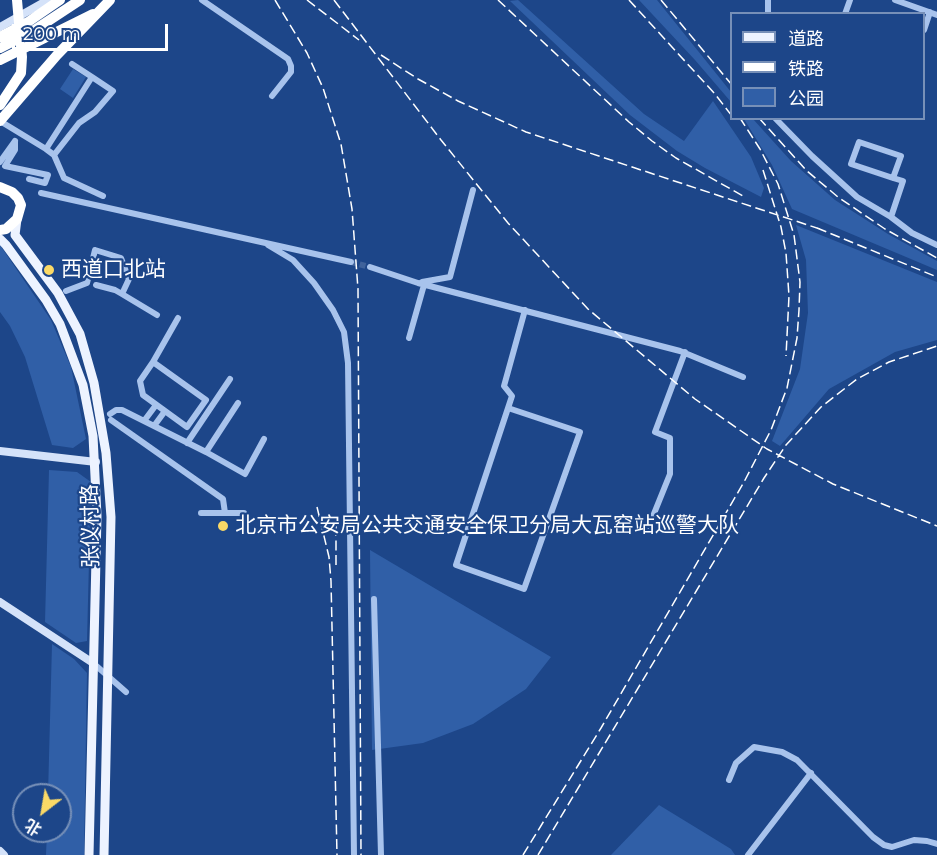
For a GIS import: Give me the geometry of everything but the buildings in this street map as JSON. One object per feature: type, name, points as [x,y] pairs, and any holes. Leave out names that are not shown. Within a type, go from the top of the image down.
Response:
[{"type":"highway","points":[[0,105],[21,73],[15,0]]},
{"type":"highway","points":[[0,37],[28,22],[60,0]]},
{"type":"highway","points":[[0,48],[33,31],[80,0]]},
{"type":"highway","points":[[0,121],[110,0]]},
{"type":"highway","points":[[0,60],[101,9]]},
{"type":"highway","points":[[0,98],[13,80],[20,58]]},
{"type":"highway","points":[[0,187],[12,192],[21,205],[17,219],[6,229],[0,230]]},
{"type":"main road","name":"张仪村路","points":[[17,219],[15,235],[58,293],[80,334],[100,410],[106,453],[111,517],[104,855]]},
{"type":"main road","name":"张仪村路","points":[[0,239],[46,300],[68,341],[83,386],[93,436],[97,516],[89,855]]},
{"type":"street","points":[[0,27],[48,0]]},
{"type":"street","points":[[202,0],[288,59],[291,72],[272,96]]},
{"type":"street","points":[[895,0],[934,14],[925,28]]},
{"type":"street","points":[[910,12],[912,6]]},
{"type":"street","points":[[54,155],[79,123],[95,112],[114,91],[72,64]]},
{"type":"street","points":[[46,149],[92,77]]},
{"type":"street","points":[[777,120],[812,156],[857,196],[912,233],[937,245]]},
{"type":"street","points":[[0,121],[54,155],[64,178],[103,196]]},
{"type":"street","points":[[0,162],[20,133]]},
{"type":"street","points":[[15,141],[15,150],[5,166],[48,175],[45,183],[29,179]]},
{"type":"street","points":[[891,217],[903,181],[893,178],[851,164],[859,142],[901,156],[893,178]]},
{"type":"street","points":[[421,284],[450,277],[473,190]]},
{"type":"street","points":[[41,193],[351,262]]},
{"type":"street","points":[[268,245],[293,260],[314,283],[333,310],[344,332],[348,363],[354,855]]},
{"type":"street","points":[[66,291],[87,283],[95,250],[121,258],[129,279],[122,294]]},
{"type":"street","points":[[370,267],[421,284],[684,352],[743,377]]},
{"type":"street","points":[[409,338],[421,284]]},
{"type":"street","points":[[96,285],[115,290],[157,315]]},
{"type":"street","points":[[508,408],[580,432],[524,589],[456,565],[508,408],[512,396],[504,386],[525,310]]},
{"type":"street","points":[[153,362],[206,400],[187,428],[143,395],[140,381],[178,318]]},
{"type":"street","points":[[649,526],[670,474],[670,438],[655,432],[684,352]]},
{"type":"street","points":[[187,443],[230,379]]},
{"type":"street","points":[[206,452],[238,403]]},
{"type":"street","points":[[144,421],[156,405]]},
{"type":"street","points":[[225,513],[223,499],[111,417],[116,410],[122,411],[206,452],[245,474],[264,439]]},
{"type":"street","points":[[154,426],[165,411]]},
{"type":"street","points":[[0,451],[96,462]]},
{"type":"street","points":[[201,513],[244,513]]},
{"type":"street","points":[[374,599],[381,855]]},
{"type":"street","points":[[0,602],[93,663],[126,692]]},
{"type":"street","points":[[729,780],[736,763],[754,747],[782,752],[797,760],[873,837],[884,845],[892,847],[914,840],[937,844]]},
{"type":"street","points":[[748,855],[811,774]]},
{"type":"street","points":[[0,851],[4,855]]},
{"type":"green space","points":[[518,0],[644,114],[684,141],[713,101],[751,157],[764,188],[761,197],[677,151],[630,115],[510,1]]},
{"type":"green space","points":[[639,0],[657,0],[730,91],[730,101]]},
{"type":"green space","points":[[73,69],[86,77],[73,98],[60,89]]},
{"type":"green space","points":[[745,120],[754,120],[791,161],[835,200],[888,234],[937,261],[937,270],[792,209],[772,165]]},
{"type":"green space","points":[[796,225],[937,282],[937,340],[895,352],[829,389],[780,446],[772,441],[800,369],[808,313],[806,260]]},
{"type":"green space","points":[[0,245],[51,320],[71,367],[86,439],[73,448],[52,445],[25,357],[10,326],[0,312]]},
{"type":"green space","points":[[49,470],[77,472],[91,482],[87,641],[76,643],[45,622]]},
{"type":"green space","points":[[370,550],[551,657],[526,689],[473,724],[423,743],[372,750]]},
{"type":"green space","points":[[52,644],[74,659],[87,673],[84,855],[46,855],[46,843],[72,843],[72,783],[48,783]]},
{"type":"green space","points":[[659,805],[731,849],[735,855],[611,855]]},
{"type":"tunnel","points":[[351,262],[370,267]]},
{"type":"railway","points":[[275,0],[307,53],[323,88],[341,144],[352,209],[358,289],[361,855]]},
{"type":"railway","points":[[307,0],[359,40]]},
{"type":"railway","points":[[334,0],[508,223],[588,309],[695,399],[767,449],[833,484],[937,526]]},
{"type":"railway","points":[[498,0],[652,141],[676,158],[743,196]]},
{"type":"railway","points":[[629,0],[730,113]]},
{"type":"railway","points":[[661,0],[730,83]]},
{"type":"railway","points":[[381,55],[458,101],[526,132],[823,230]]},
{"type":"railway","points":[[523,855],[601,728],[744,482],[771,430],[787,388],[797,338],[799,310],[800,282],[794,235],[778,184],[760,149],[741,120]]},
{"type":"railway","points":[[761,120],[807,171],[838,197],[885,229],[937,258]]},
{"type":"railway","points":[[763,170],[781,227],[786,253],[789,296],[786,356]]},
{"type":"railway","points":[[817,228],[937,277]]},
{"type":"railway","points":[[538,855],[786,445],[821,407],[857,379],[889,362],[937,346]]},
{"type":"railway","points":[[317,507],[329,557],[331,581],[337,855]]},
{"type":"railway","points":[[336,526],[336,565]]},
{"type":"place","name":"西道口北站","points":[[49,270]]},
{"type":"place","name":"北京市公安局公共交通安全保卫分局大瓦窑站巡警大队","points":[[223,526]]}]
